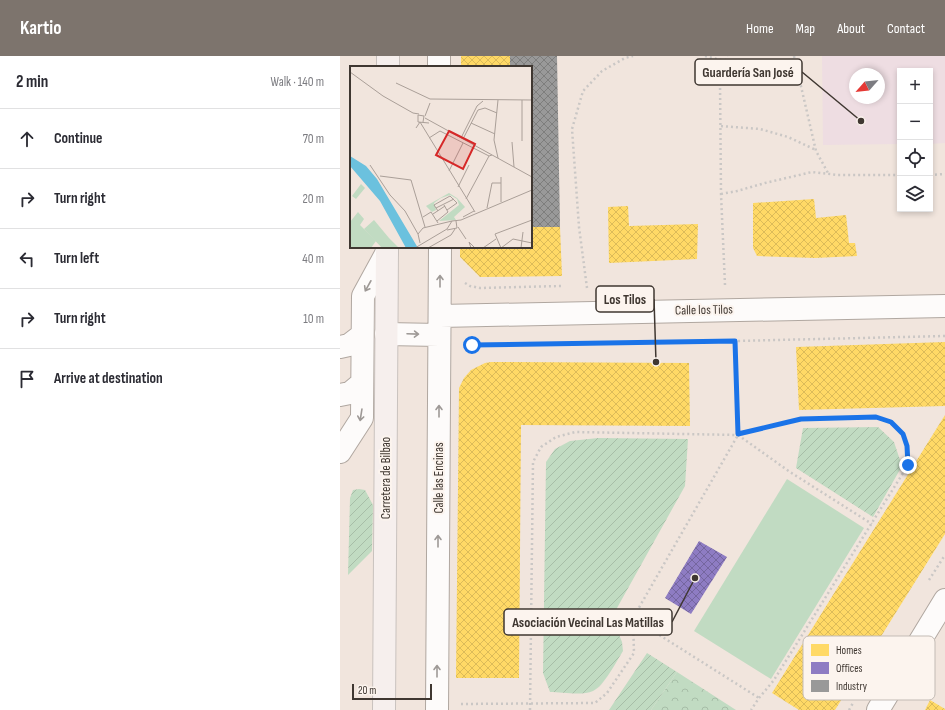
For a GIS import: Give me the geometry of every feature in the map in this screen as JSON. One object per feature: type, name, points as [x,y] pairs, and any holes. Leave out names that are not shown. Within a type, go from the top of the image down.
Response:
[{"type":"main road","name":"Carretera de Bilbao","points":[[384,710],[387,250]]},
{"type":"street","name":"Calle las Encinas","points":[[437,710],[440,248]]},
{"type":"street","points":[[340,452],[362,418],[362,296],[387,250]]},
{"type":"street","name":"Calle los Tilos","points":[[386,334],[439,325],[590,312],[945,306]]},
{"type":"street","points":[[340,347],[349,345],[362,335]]},
{"type":"street","points":[[340,395],[350,393],[362,383]]},
{"type":"street","points":[[923,636],[945,600]]},
{"type":"street","points":[[878,710],[884,700]]},
{"type":"path","points":[[590,312],[579,227],[572,129],[583,91],[602,71],[625,58],[633,56]]},
{"type":"path","points":[[705,56],[725,61]]},
{"type":"path","points":[[726,56],[720,81],[721,194],[726,310]]},
{"type":"path","points":[[794,56],[816,151],[828,174]]},
{"type":"path","points":[[721,126],[760,128],[788,137],[816,151]]},
{"type":"path","points":[[721,194],[812,172],[828,174],[897,175]]},
{"type":"path","points":[[933,175],[945,174]]},
{"type":"path","points":[[461,280],[470,286],[480,288],[561,286]]},
{"type":"path","points":[[472,345],[945,336]]},
{"type":"path","points":[[459,704],[595,703],[607,693],[634,653],[634,618],[738,434],[735,341]]},
{"type":"path","points":[[530,710],[533,462],[541,447],[556,437],[575,432],[738,434],[801,419],[876,417],[891,422],[903,434],[907,446],[908,465],[774,680],[751,710]]},
{"type":"path","points":[[738,434],[790,472],[872,524]]},
{"type":"path","points":[[634,618],[759,698]]},
{"type":"shaded area","points":[[822,56],[945,56],[945,143],[933,144],[933,68],[897,68],[897,144],[823,145]]},
{"type":"green space","points":[[878,427],[894,442],[902,466],[873,517],[796,468],[803,428]]},
{"type":"green space","points":[[598,438],[688,439],[685,486],[617,608],[614,622],[622,642],[623,651],[610,673],[593,691],[578,694],[550,692],[543,673],[546,462],[555,449],[570,441]]},
{"type":"green space","points":[[787,479],[864,528],[771,679],[694,631]]},
{"type":"green space","points":[[353,490],[365,490],[373,505],[372,551],[348,575],[350,498]]},
{"type":"green space","points":[[647,653],[677,672],[651,710],[609,710]]},
{"type":"green space","points":[[677,672],[736,710],[651,710]]},
{"type":"building: Homes","points":[[461,56],[510,56],[510,66],[461,66]]},
{"type":"building: Homes","points":[[814,199],[816,218],[846,215],[849,243],[855,243],[857,256],[815,258],[757,256],[753,248],[753,203]]},
{"type":"building: Homes","points":[[628,206],[629,226],[698,224],[697,259],[609,263],[608,207]]},
{"type":"building: Homes","points":[[532,227],[560,227],[562,276],[480,277],[460,257],[460,248],[532,248]]},
{"type":"building: Homes","points":[[945,342],[945,406],[799,410],[796,347]]},
{"type":"building: Homes","points":[[485,363],[689,363],[690,426],[521,425],[519,678],[456,678],[459,388],[464,378],[471,370]]},
{"type":"building: Homes","points":[[945,415],[945,534],[881,636],[807,636]]},
{"type":"building: Homes","points":[[803,643],[803,700],[841,700],[835,710],[799,710],[772,693]]},
{"type":"building: Homes","points":[[930,700],[945,709],[945,710],[925,710]]},
{"type":"building: Offices","points":[[699,541],[727,557],[691,614],[665,598]]},
{"type":"building: Industry","points":[[510,56],[557,56],[560,227],[532,227],[532,66],[510,66]]},
{"type":"place","name":"Guardería San José","points":[[861,121]]},
{"type":"place","name":"Los Tilos","points":[[656,362]]},
{"type":"place","name":"Asociación Vecinal Las Matillas","points":[[695,578]]},
{"type":"route","points":[[472,345],[735,341],[738,434],[801,419],[876,417],[891,422],[903,434],[907,446],[908,465]]}]
